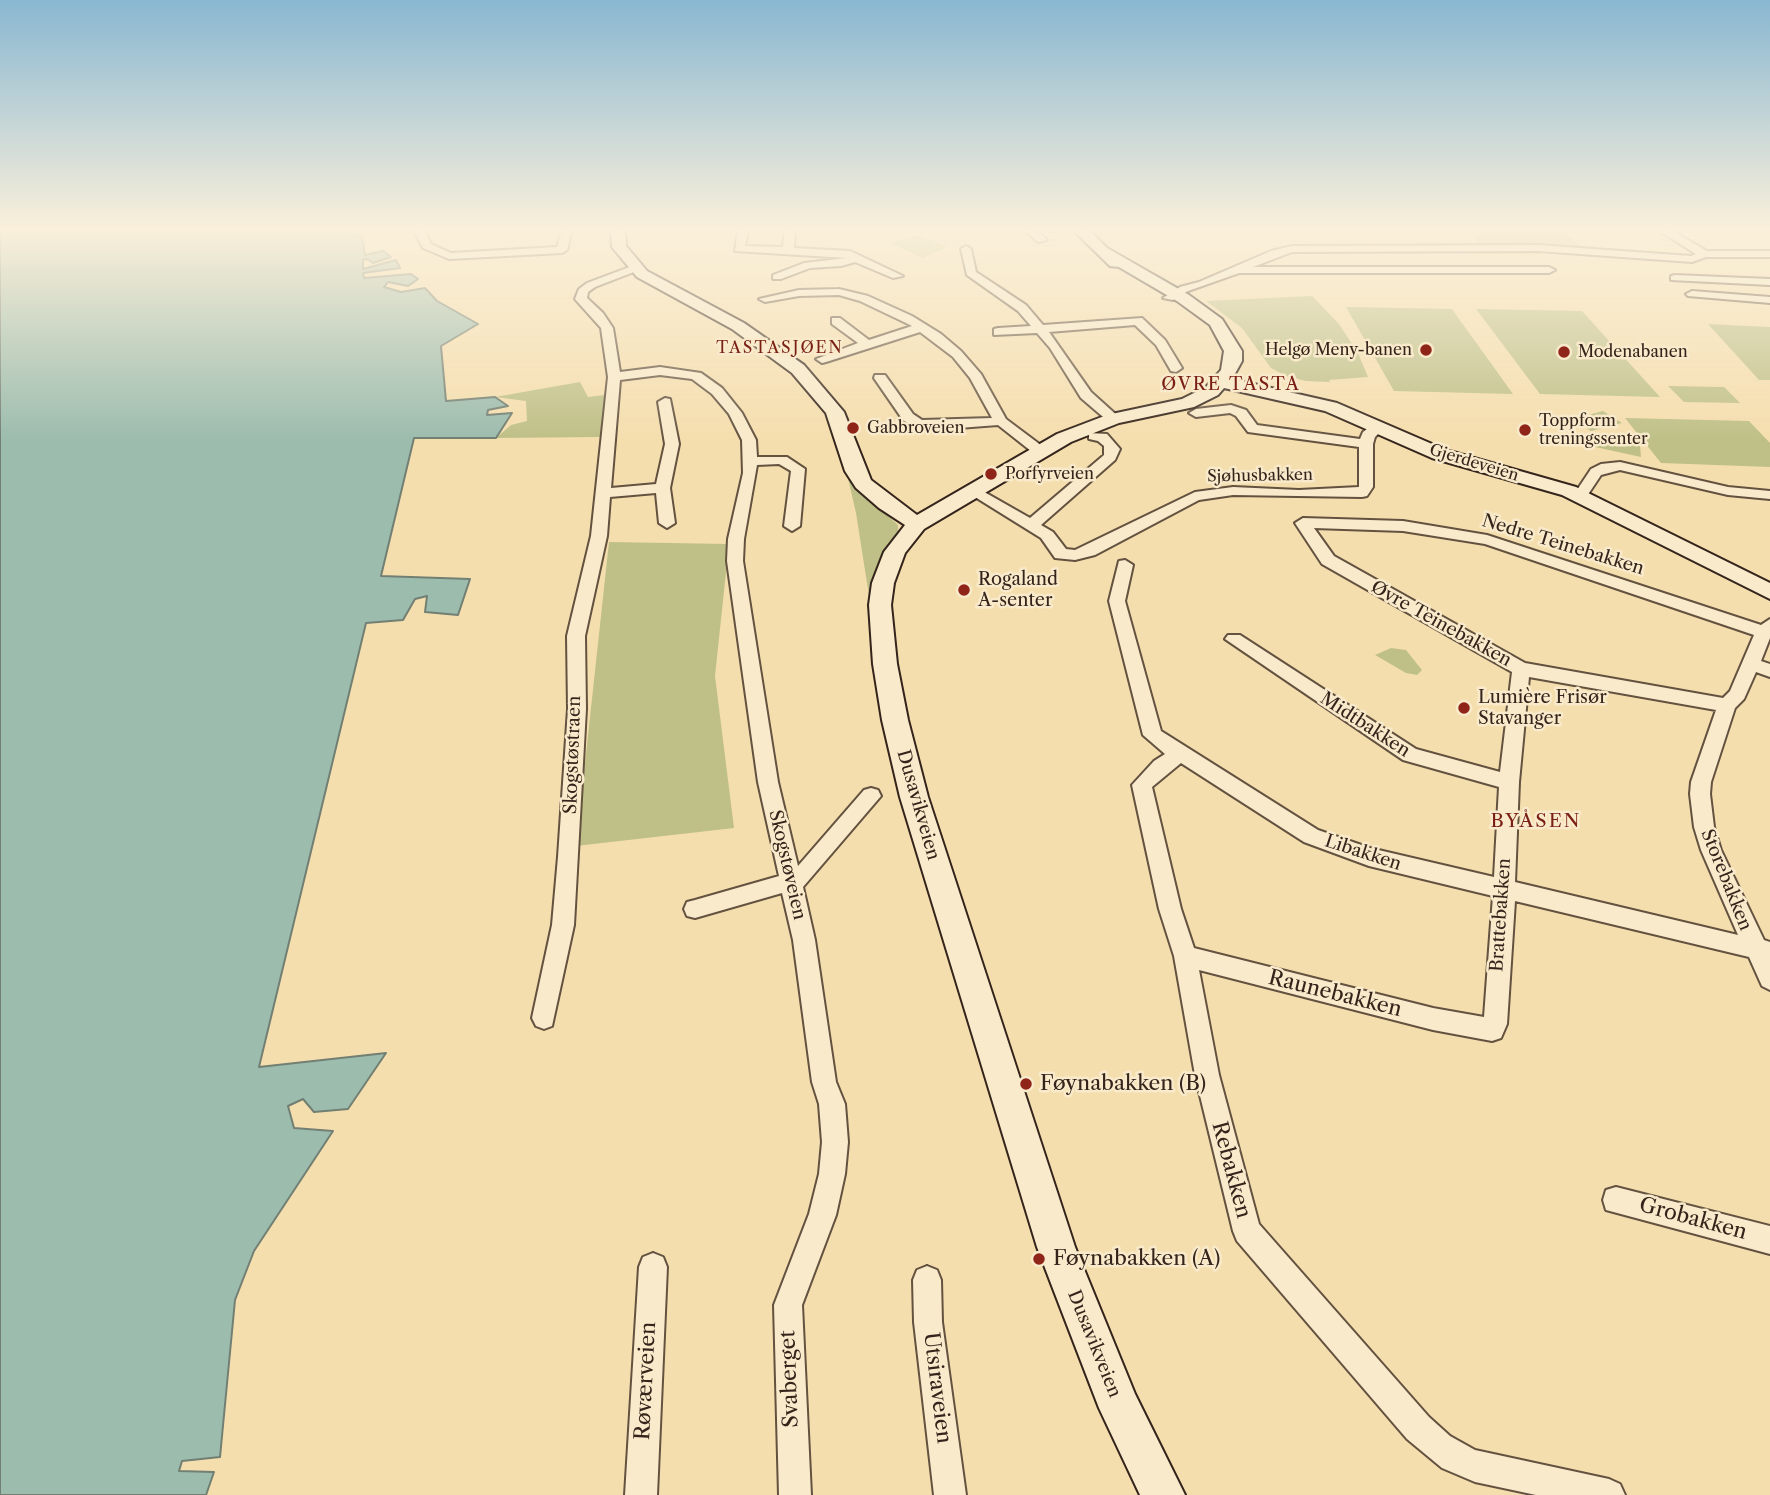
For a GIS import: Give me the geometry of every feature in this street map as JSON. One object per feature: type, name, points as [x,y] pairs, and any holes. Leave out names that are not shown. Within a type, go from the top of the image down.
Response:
[{"type":"main road","points":[[690,300],[737,326],[798,369],[835,412],[855,471],[863,484],[886,504],[918,524],[950,510],[974,492],[1080,431],[1114,419],[1188,403],[1201,397],[1228,372],[1230,343],[1220,329],[1180,300]]},
{"type":"main road","name":"Gjerdeveien","points":[[1228,372],[1331,407],[1372,436],[1580,496],[1770,592]]},
{"type":"main road","name":"Dusavikveien","points":[[918,524],[895,552],[883,583],[880,605],[885,664],[911,785],[1056,1247],[1119,1408],[1163,1495]]},
{"type":"street","name":"Skogstøstraen","points":[[544,1018],[562,925],[569,857],[577,709],[576,636],[594,558],[604,493],[606,442],[614,377],[607,328],[599,316],[581,300]]},
{"type":"street","points":[[868,300],[937,337],[966,364],[1001,421],[1041,452]]},
{"type":"street","points":[[1013,300],[1042,328],[1086,394],[1114,419]]},
{"type":"street","points":[[836,321],[865,343]]},
{"type":"street","points":[[998,332],[1138,321],[1161,343],[1176,368]]},
{"type":"street","points":[[822,359],[865,343],[922,327]]},
{"type":"street","name":"Skogstøveien","points":[[614,377],[667,371],[685,373],[703,380],[717,391],[734,413],[749,440],[751,460],[734,561],[768,782],[804,940],[824,1082],[832,1104],[835,1142],[832,1174],[822,1215],[801,1266]]},
{"type":"street","points":[[880,378],[908,417],[918,424],[1001,421]]},
{"type":"street","points":[[665,402],[672,444],[663,488],[667,523]]},
{"type":"street","points":[[1196,413],[1231,409],[1241,413],[1253,429],[1372,436]]},
{"type":"street","points":[[1030,526],[1110,457],[1113,449],[1110,444],[1102,437],[1094,436]]},
{"type":"street","name":"Sjøhusbakken","points":[[974,492],[1051,539],[1061,554],[1075,555],[1089,551],[1195,496],[1233,491],[1299,495],[1362,493],[1366,487],[1372,436]]},
{"type":"street","points":[[751,460],[782,460],[798,469],[792,526]]},
{"type":"street","points":[[1580,496],[1596,472],[1606,467],[1620,466],[1728,491],[1770,495]]},
{"type":"street","points":[[604,493],[663,488]]},
{"type":"street","name":"Nedre Teinebakken","points":[[1303,523],[1403,526],[1487,540],[1767,629]]},
{"type":"street","name":"Øvre Teinebakken","points":[[1303,523],[1328,560],[1521,669],[1727,705]]},
{"type":"street","name":"Libakken","points":[[1125,565],[1117,601],[1153,735],[1311,836],[1369,857],[1763,951]]},
{"type":"street","name":"Storebakken","points":[[1767,629],[1761,667],[1727,705],[1701,782],[1702,811],[1711,850],[1763,951],[1770,979]]},
{"type":"street","name":"Midtbakken","points":[[1234,639],[1410,755],[1509,782]]},
{"type":"street","name":"Brattebakken","points":[[1486,1030],[1492,1030],[1495,1024],[1509,782],[1521,669]]},
{"type":"street","name":"Rebakken","points":[[1181,753],[1155,771],[1142,785],[1167,898],[1185,956],[1202,1053],[1247,1231],[1418,1428],[1439,1447],[1453,1457],[1475,1466],[1609,1495]]},
{"type":"street","points":[[695,909],[790,883],[807,871],[871,796]]},
{"type":"street","name":"Raunebakken","points":[[1185,956],[1486,1030]]},
{"type":"street","name":"Grobakken","points":[[1616,1200],[1770,1240]]},
{"type":"street","name":"Svaberget","points":[[795,1495],[788,1306],[801,1266]]},
{"type":"street","name":"Røværveien","points":[[641,1495],[653,1267]]},
{"type":"street","name":"Utsiraveien","points":[[927,1280],[928,1322],[950,1495]]},
{"type":"green space","points":[[1316,300],[1339,324],[1358,353],[1368,377],[1329,380],[1330,382],[1306,381],[1286,376],[1271,368],[1242,328],[1206,301]]},
{"type":"green space","name":"Helgø Meny-banen","points":[[1346,307],[1452,309],[1513,394],[1394,391]]},
{"type":"green space","name":"Modenabanen","points":[[1476,309],[1582,311],[1660,397],[1540,394]]},
{"type":"green space","points":[[1708,324],[1770,327],[1770,380],[1759,380]]},
{"type":"green space","points":[[580,382],[588,397],[605,395],[600,437],[496,438],[511,425],[527,421],[526,401],[495,397]]},
{"type":"green space","points":[[1668,386],[1724,387],[1740,403],[1684,402]]},
{"type":"green space","points":[[1603,411],[1622,423],[1591,431],[1573,419]]},
{"type":"green space","points":[[1625,418],[1749,421],[1770,443],[1770,467],[1661,463]]},
{"type":"green space","points":[[1595,435],[1640,445],[1641,457],[1595,447]]},
{"type":"green space","points":[[847,474],[898,525],[898,534],[886,551],[873,621],[856,513]]},
{"type":"green space","points":[[609,542],[729,544],[715,676],[734,828],[576,846]]},
{"type":"green space","points":[[1391,648],[1406,650],[1422,670],[1417,675],[1406,673],[1375,655]]},
{"type":"shaded area","points":[[0,300],[436,300],[478,324],[441,346],[446,401],[495,397],[508,406],[488,410],[487,415],[512,413],[496,438],[414,438],[381,576],[470,579],[458,615],[425,612],[427,596],[415,599],[403,620],[366,623],[259,1067],[386,1053],[348,1109],[314,1112],[303,1099],[288,1106],[294,1128],[333,1131],[254,1251],[235,1300],[220,1457],[182,1461],[179,1471],[214,1472],[206,1495],[0,1495]]},
{"type":"place","name":"Helgø Meny-banen","points":[[1426,350]]},
{"type":"place","name":"Modenabanen","points":[[1564,352]]},
{"type":"place","name":"Gabbroveien","points":[[853,428]]},
{"type":"place","name":"Toppform treningssenter","points":[[1525,430]]},
{"type":"place","name":"Porfyrveien","points":[[991,474]]},
{"type":"place","name":"Rogaland A-senter","points":[[964,590]]},
{"type":"place","name":"Lumière Frisør Stavanger","points":[[1464,708]]},
{"type":"place","name":"Føynabakken (B)","points":[[1026,1084]]},
{"type":"place","name":"Føynabakken (A)","points":[[1039,1259]]},
{"type":"district","name":"TASTASJØEN","points":[[780,348]]},
{"type":"district","name":"ØVRE TASTA","points":[[1231,385]]},
{"type":"district","name":"BYÅSEN","points":[[1536,822]]}]
